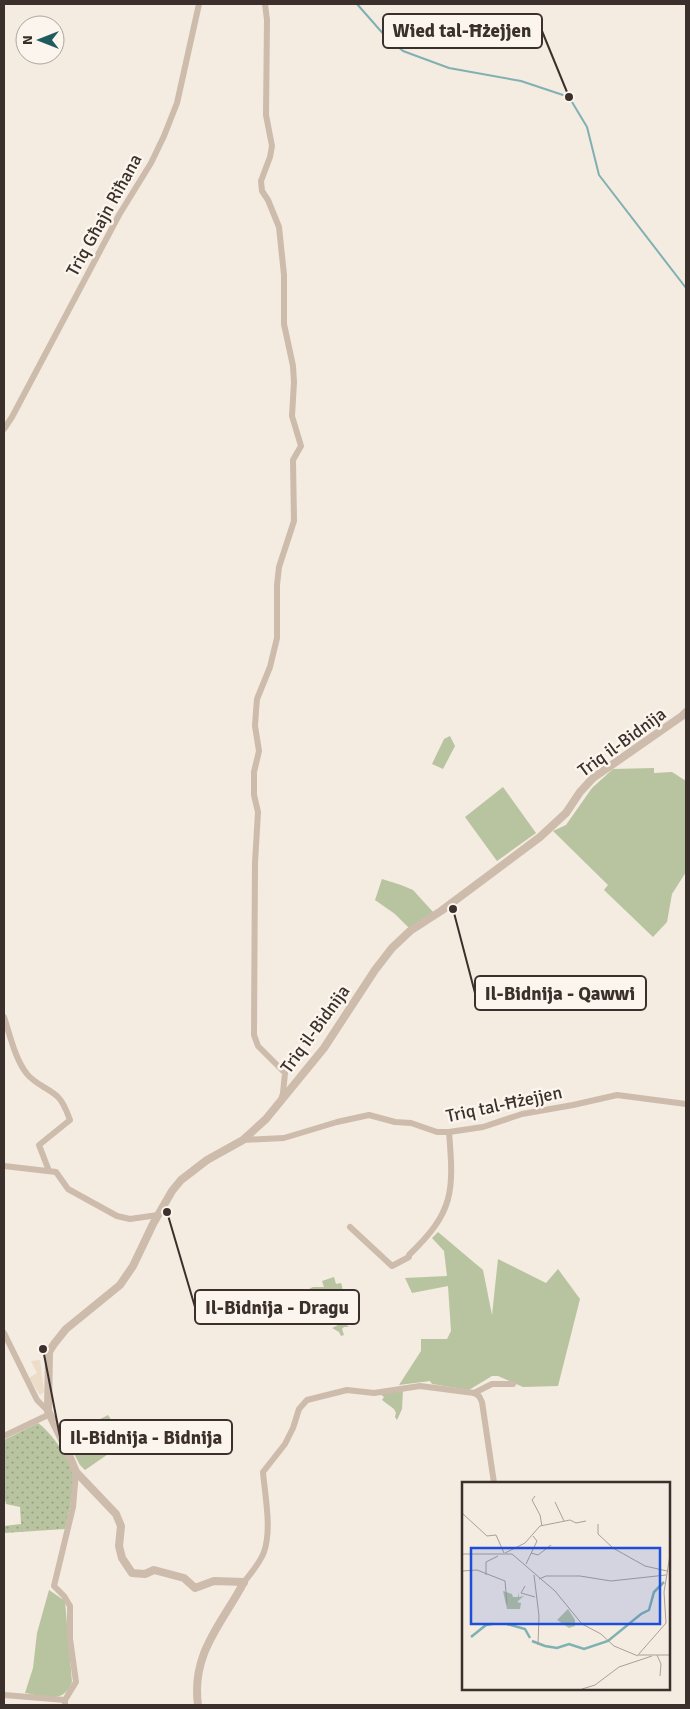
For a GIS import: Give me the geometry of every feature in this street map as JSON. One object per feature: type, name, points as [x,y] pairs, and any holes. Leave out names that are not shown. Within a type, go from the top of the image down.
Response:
[{"type":"street","name":"Triq Għajn Riħana","points":[[4,429],[119,215],[151,163],[161,142],[177,103],[199,4]]},
{"type":"street","points":[[265,4],[267,20],[266,115],[272,146],[261,181],[262,191],[268,200],[279,228],[284,276],[284,324],[293,366],[292,416],[301,446],[293,460],[294,521],[279,567],[276,585],[276,638],[270,667],[257,699],[255,726],[259,752],[254,772],[254,795],[258,812],[255,863],[254,1035],[258,1046],[285,1073],[280,1103]]},
{"type":"street","name":"Triq il-Bidnija","points":[[49,1413],[49,1352],[66,1329],[120,1285],[133,1266],[158,1215],[181,1180],[207,1160],[242,1140],[266,1119],[324,1048],[375,970],[392,948],[410,932],[540,837],[566,813],[580,792],[593,778],[686,712]]},
{"type":"street","points":[[4,1017],[25,1072],[40,1086],[57,1096],[66,1109],[70,1120],[39,1145],[49,1171]]},
{"type":"street","name":"Triq tal-Ħżejjen","points":[[242,1140],[284,1138],[337,1122],[369,1115],[395,1122],[411,1123],[437,1132],[449,1132],[484,1127],[522,1114],[617,1095],[686,1104]]},
{"type":"street","points":[[350,1227],[392,1266],[409,1257],[408,1255],[438,1222],[448,1200],[452,1174],[449,1132]]},
{"type":"street","points":[[4,1166],[56,1172],[68,1188],[117,1216],[130,1219],[158,1215]]},
{"type":"street","points":[[4,1333],[37,1400],[49,1413],[76,1472],[116,1514],[121,1526],[119,1546],[122,1558],[132,1573],[145,1574],[154,1570],[184,1578],[195,1588],[214,1581],[244,1582]]},
{"type":"street","points":[[474,1392],[492,1384],[513,1384]]},
{"type":"street","points":[[198,1705],[198,1685],[202,1655],[208,1641],[264,1550],[266,1518],[263,1472],[285,1444],[299,1409],[307,1400],[347,1390],[374,1392],[420,1386],[474,1392],[480,1396],[482,1402],[494,1482]]},
{"type":"street","points":[[4,1436],[49,1413]]},
{"type":"street","points":[[4,1695],[65,1703],[76,1682],[70,1639],[70,1606],[64,1596],[54,1586],[73,1507],[76,1472]]},
{"type":"green space","points":[[450,736],[455,746],[443,769],[432,764],[444,739]]},
{"type":"green space","points":[[654,768],[654,773],[672,772],[686,781],[686,872],[672,894],[667,922],[653,937],[604,890],[608,885],[553,831],[566,825],[592,788],[613,769]]},
{"type":"green space","points":[[503,787],[536,833],[497,861],[465,817]]},
{"type":"green space","points":[[382,879],[413,890],[433,912],[409,928],[395,914],[375,900]]},
{"type":"green space","points":[[438,1232],[483,1270],[492,1315],[498,1259],[546,1283],[558,1269],[580,1299],[558,1386],[523,1387],[498,1376],[492,1376],[469,1390],[432,1384],[430,1381],[399,1385],[421,1351],[421,1339],[447,1339],[451,1331],[448,1286],[412,1293],[405,1278],[447,1276],[444,1251],[432,1238]]},
{"type":"green space","points":[[334,1277],[336,1284],[341,1283],[345,1304],[341,1321],[349,1327],[342,1329],[344,1335],[341,1336],[339,1332],[332,1328],[338,1325],[334,1307],[330,1304],[327,1305],[324,1297],[320,1299],[312,1298],[312,1301],[306,1302],[302,1300],[302,1294],[307,1292],[307,1290],[313,1287],[324,1287],[322,1281]]},
{"type":"green space","points":[[403,1390],[402,1409],[397,1420],[394,1409],[382,1400],[384,1397],[380,1394]]},
{"type":"green space","points":[[108,1415],[117,1428],[133,1437],[85,1470],[80,1465],[65,1437]]},
{"type":"green space","points":[[38,1423],[60,1447],[72,1469],[73,1488],[65,1529],[4,1533],[4,1526],[21,1524],[20,1507],[6,1504],[4,1495],[4,1440]]},
{"type":"green space","points":[[49,1590],[65,1601],[72,1682],[64,1694],[53,1697],[25,1693],[33,1668],[37,1633]]},
{"type":"shaded area","points":[[40,1360],[44,1392],[40,1395],[29,1378],[37,1373],[31,1361]]},
{"type":"waterway","points":[[357,4],[386,37],[403,51],[449,68],[521,81],[569,97],[587,127],[599,175],[686,288]]},
{"type":"place","name":"Wied tal-Ħżejjen","points":[[569,97]]},
{"type":"place","name":"Il-Bidnija - Qawwi","points":[[453,909]]},
{"type":"place","name":"Il-Bidnija - Dragu","points":[[167,1212]]},
{"type":"place","name":"Il-Bidnija - Bidnija","points":[[43,1349]]}]
